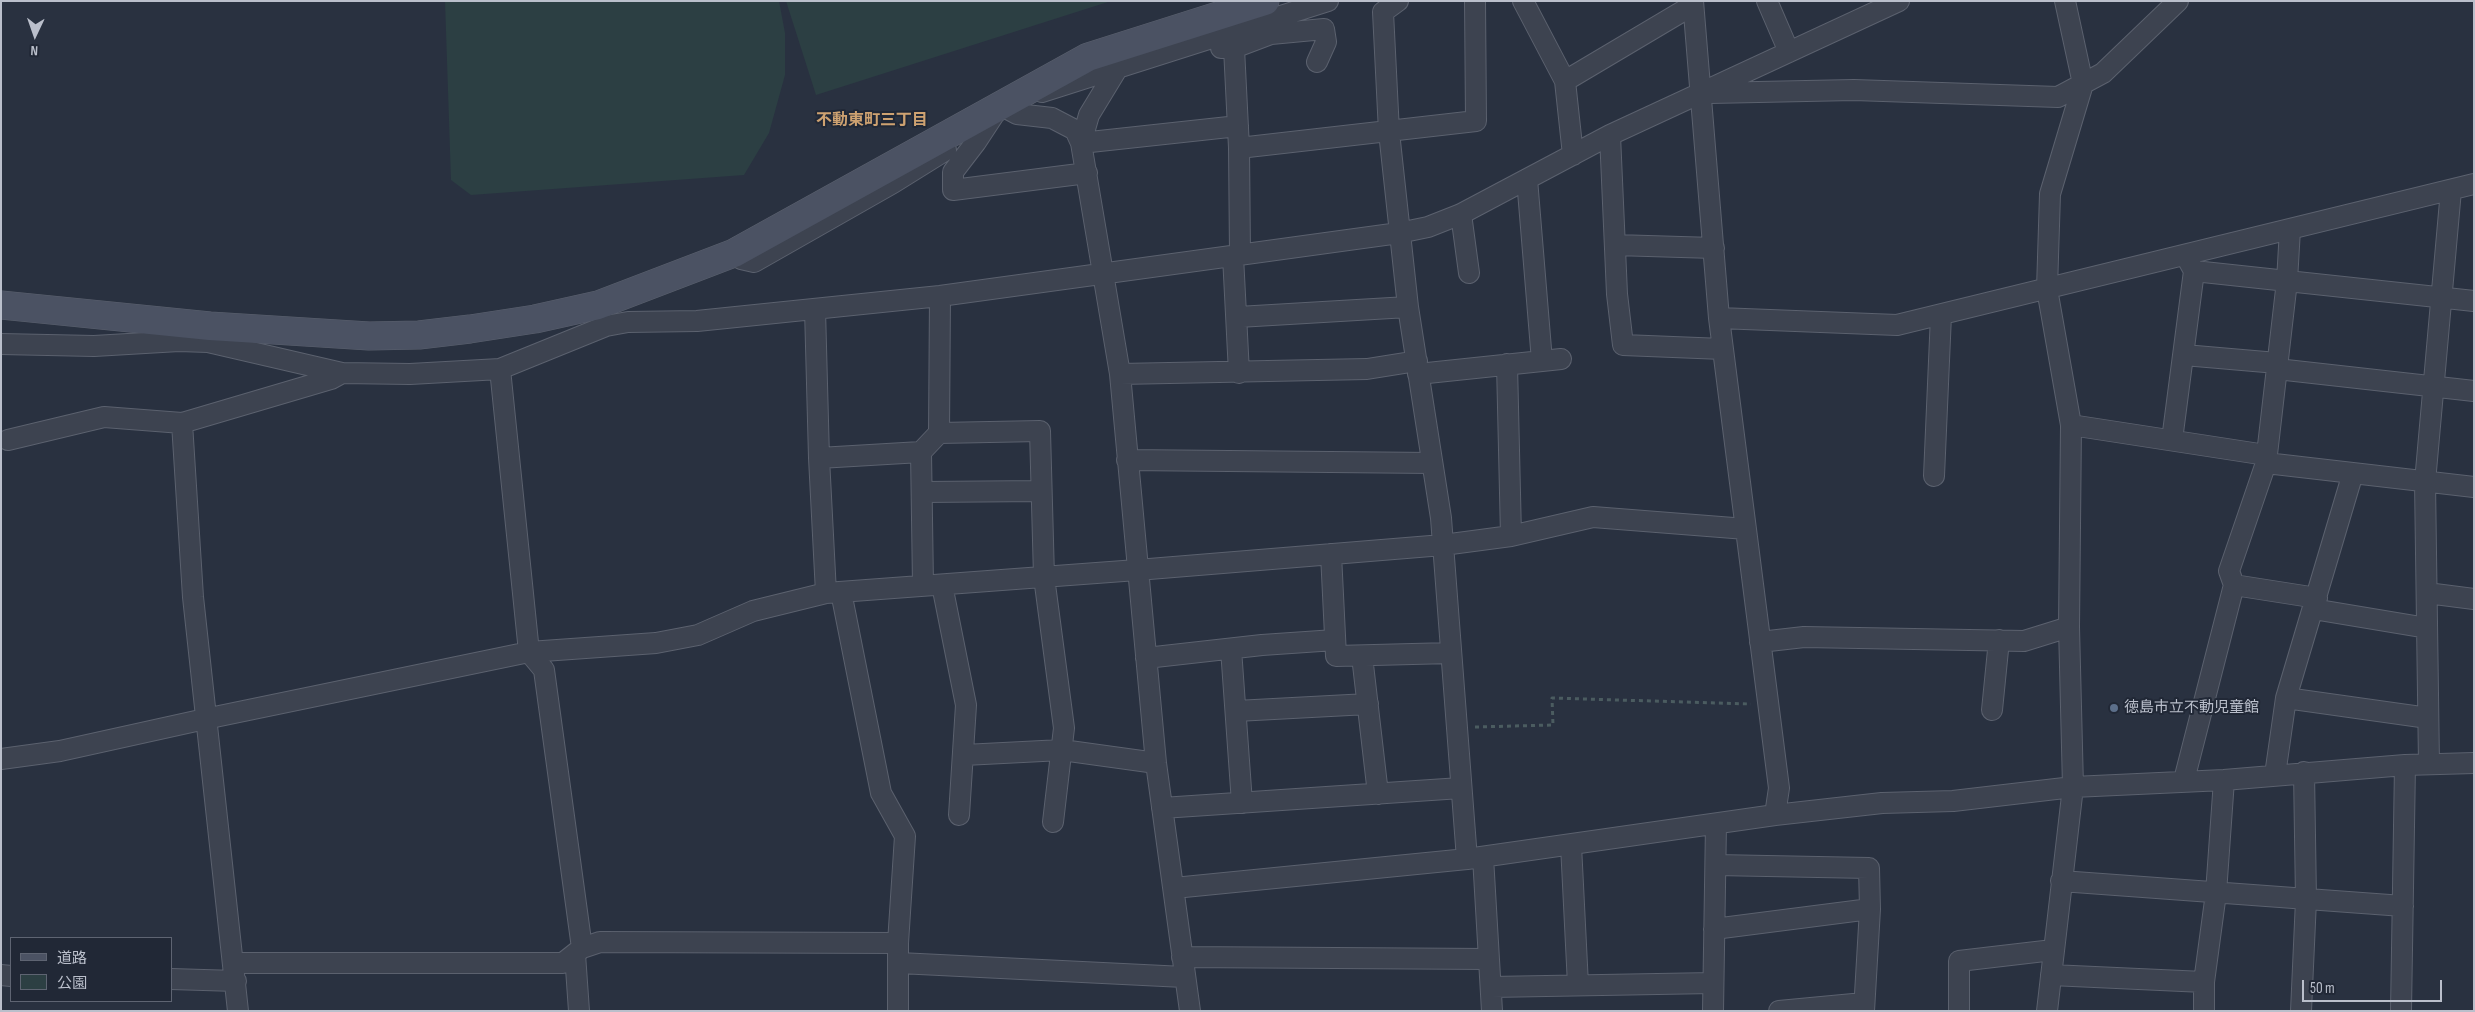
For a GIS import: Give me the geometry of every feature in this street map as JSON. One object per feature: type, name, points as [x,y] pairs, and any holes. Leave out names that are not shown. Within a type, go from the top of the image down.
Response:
[{"type":"street","points":[[1,344],[94,346],[179,341],[209,334],[342,372],[410,374],[500,369],[602,316],[734,253],[995,113],[1088,56],[1265,1]]},
{"type":"street","points":[[1411,1],[1390,7],[1389,132],[1408,307],[1443,545],[1461,788],[1475,858],[1488,959],[1492,1011]]},
{"type":"street","points":[[1239,148],[1476,121],[1475,1]]},
{"type":"street","points":[[1523,1],[1565,81],[1573,155]]},
{"type":"street","points":[[1767,1],[1789,52]]},
{"type":"street","points":[[1,305],[209,334],[419,335],[535,319],[602,316],[628,322],[697,321],[940,296],[1400,233],[1428,227],[1461,214],[1610,135],[1789,52],[1862,9],[1899,1]]},
{"type":"street","points":[[2047,1011],[2073,787],[2070,628],[2071,425],[2047,289],[2050,194],[2084,84],[2065,1]]},
{"type":"street","points":[[1702,93],[1854,90],[2058,97],[2103,73],[2178,1]]},
{"type":"street","points":[[1087,174],[953,190],[952,172],[995,113],[1116,69],[1319,3]]},
{"type":"street","points":[[1189,46],[1234,48],[1271,34],[1319,3]]},
{"type":"street","points":[[1565,81],[1693,3],[1723,349],[1779,788],[1775,816]]},
{"type":"street","points":[[1271,34],[1324,29],[1326,42],[1316,62]]},
{"type":"street","points":[[1234,48],[1239,148],[1237,256],[1240,373]]},
{"type":"street","points":[[1081,143],[1089,115],[1116,69]]},
{"type":"street","points":[[995,113],[1052,118],[1075,130],[1081,143],[1120,374],[1156,763],[1190,1011]]},
{"type":"street","points":[[1081,143],[1238,126]]},
{"type":"street","points":[[1610,135],[1622,345],[1723,349]]},
{"type":"street","points":[[1120,374],[1417,368],[1552,360],[1527,179]]},
{"type":"street","points":[[1720,318],[1897,325],[2047,289],[2190,263],[2290,229],[2474,184]]},
{"type":"street","points":[[2429,764],[2425,482],[2432,386],[2451,190]]},
{"type":"street","points":[[1461,214],[1469,273]]},
{"type":"street","points":[[2184,780],[2234,585],[2229,571],[2266,459],[2287,281],[2290,229]]},
{"type":"street","points":[[1615,245],[1714,248]]},
{"type":"street","points":[[2190,263],[2287,281],[2474,301]]},
{"type":"street","points":[[2172,440],[2184,354],[2190,263]]},
{"type":"street","points":[[819,458],[921,452],[939,433],[940,296]]},
{"type":"street","points":[[1238,317],[1408,307]]},
{"type":"street","points":[[814,309],[819,458],[834,592],[881,793],[905,836],[898,953],[898,1011]]},
{"type":"street","points":[[1934,476],[1940,315]]},
{"type":"street","points":[[2184,354],[2474,391]]},
{"type":"street","points":[[1507,364],[1511,536]]},
{"type":"street","points":[[500,369],[529,652],[544,670],[579,951],[579,1011]]},
{"type":"street","points":[[8,440],[104,416],[182,423],[331,379],[342,372]]},
{"type":"street","points":[[182,423],[192,597],[238,1011]]},
{"type":"street","points":[[2071,425],[2172,440],[2266,459],[2353,473],[2474,487]]},
{"type":"street","points":[[939,433],[1040,431],[1044,577],[1064,728],[1053,822]]},
{"type":"street","points":[[921,452],[923,492],[933,585],[966,705],[959,815]]},
{"type":"street","points":[[1127,460],[1432,463]]},
{"type":"street","points":[[2275,775],[2286,698],[2353,473]]},
{"type":"street","points":[[923,492],[1042,491]]},
{"type":"street","points":[[1,759],[60,752],[205,718],[529,652],[656,643],[698,635],[753,611],[834,592],[1443,545],[1511,536],[1593,517],[1746,529]]},
{"type":"street","points":[[1331,554],[1336,656],[1451,653]]},
{"type":"street","points":[[2234,585],[2428,628]]},
{"type":"street","points":[[2427,593],[2474,599]]},
{"type":"street","points":[[1760,642],[1804,637],[2024,641],[2070,628]]},
{"type":"street","points":[[1146,658],[1262,645],[1335,640]]},
{"type":"street","points":[[1992,710],[1999,640]]},
{"type":"street","points":[[1232,649],[1242,802]]},
{"type":"street","points":[[1362,656],[1378,794]]},
{"type":"street","points":[[2286,698],[2428,718]]},
{"type":"street","points":[[1236,711],[1368,704]]},
{"type":"street","points":[[964,754],[1062,750],[1156,763]]},
{"type":"street","points":[[1174,888],[1475,858],[1882,803],[1953,801],[2073,787],[2184,780],[2224,780],[2405,765],[2474,763]]},
{"type":"street","points":[[2401,1011],[2405,765]]},
{"type":"street","points":[[2301,1011],[2306,900],[2304,772]]},
{"type":"street","points":[[2204,1011],[2204,982],[2216,893],[2224,780]]},
{"type":"street","points":[[1162,808],[1461,788]]},
{"type":"street","points":[[1713,1011],[1716,824]]},
{"type":"street","points":[[1571,845],[1578,985]]},
{"type":"street","points":[[1716,865],[1870,868],[1870,909],[1864,1007],[1779,1011]]},
{"type":"street","points":[[2061,881],[2403,906]]},
{"type":"street","points":[[1714,929],[1870,909]]},
{"type":"street","points":[[172,979],[234,972],[564,963],[579,951],[600,942],[898,953],[1184,977]]},
{"type":"street","points":[[1960,1011],[1959,961],[2053,950]]},
{"type":"street","points":[[1182,957],[1488,959]]},
{"type":"street","points":[[2051,975],[2204,982]]},
{"type":"street","points":[[1490,987],[1713,983]]},
{"type":"path","points":[[1457,728],[1553,725],[1552,698],[1769,705]]},
{"type":"green space","points":[[445,1],[779,1],[785,33],[785,75],[769,133],[744,175],[471,195],[451,180]]},
{"type":"green space","points":[[786,1],[1111,1],[816,95]]},
{"type":"place","name":"徳島市立不動児童館","points":[[2114,708]]},
{"type":"district","name":"不動東町三丁目","points":[[872,121]]}]
